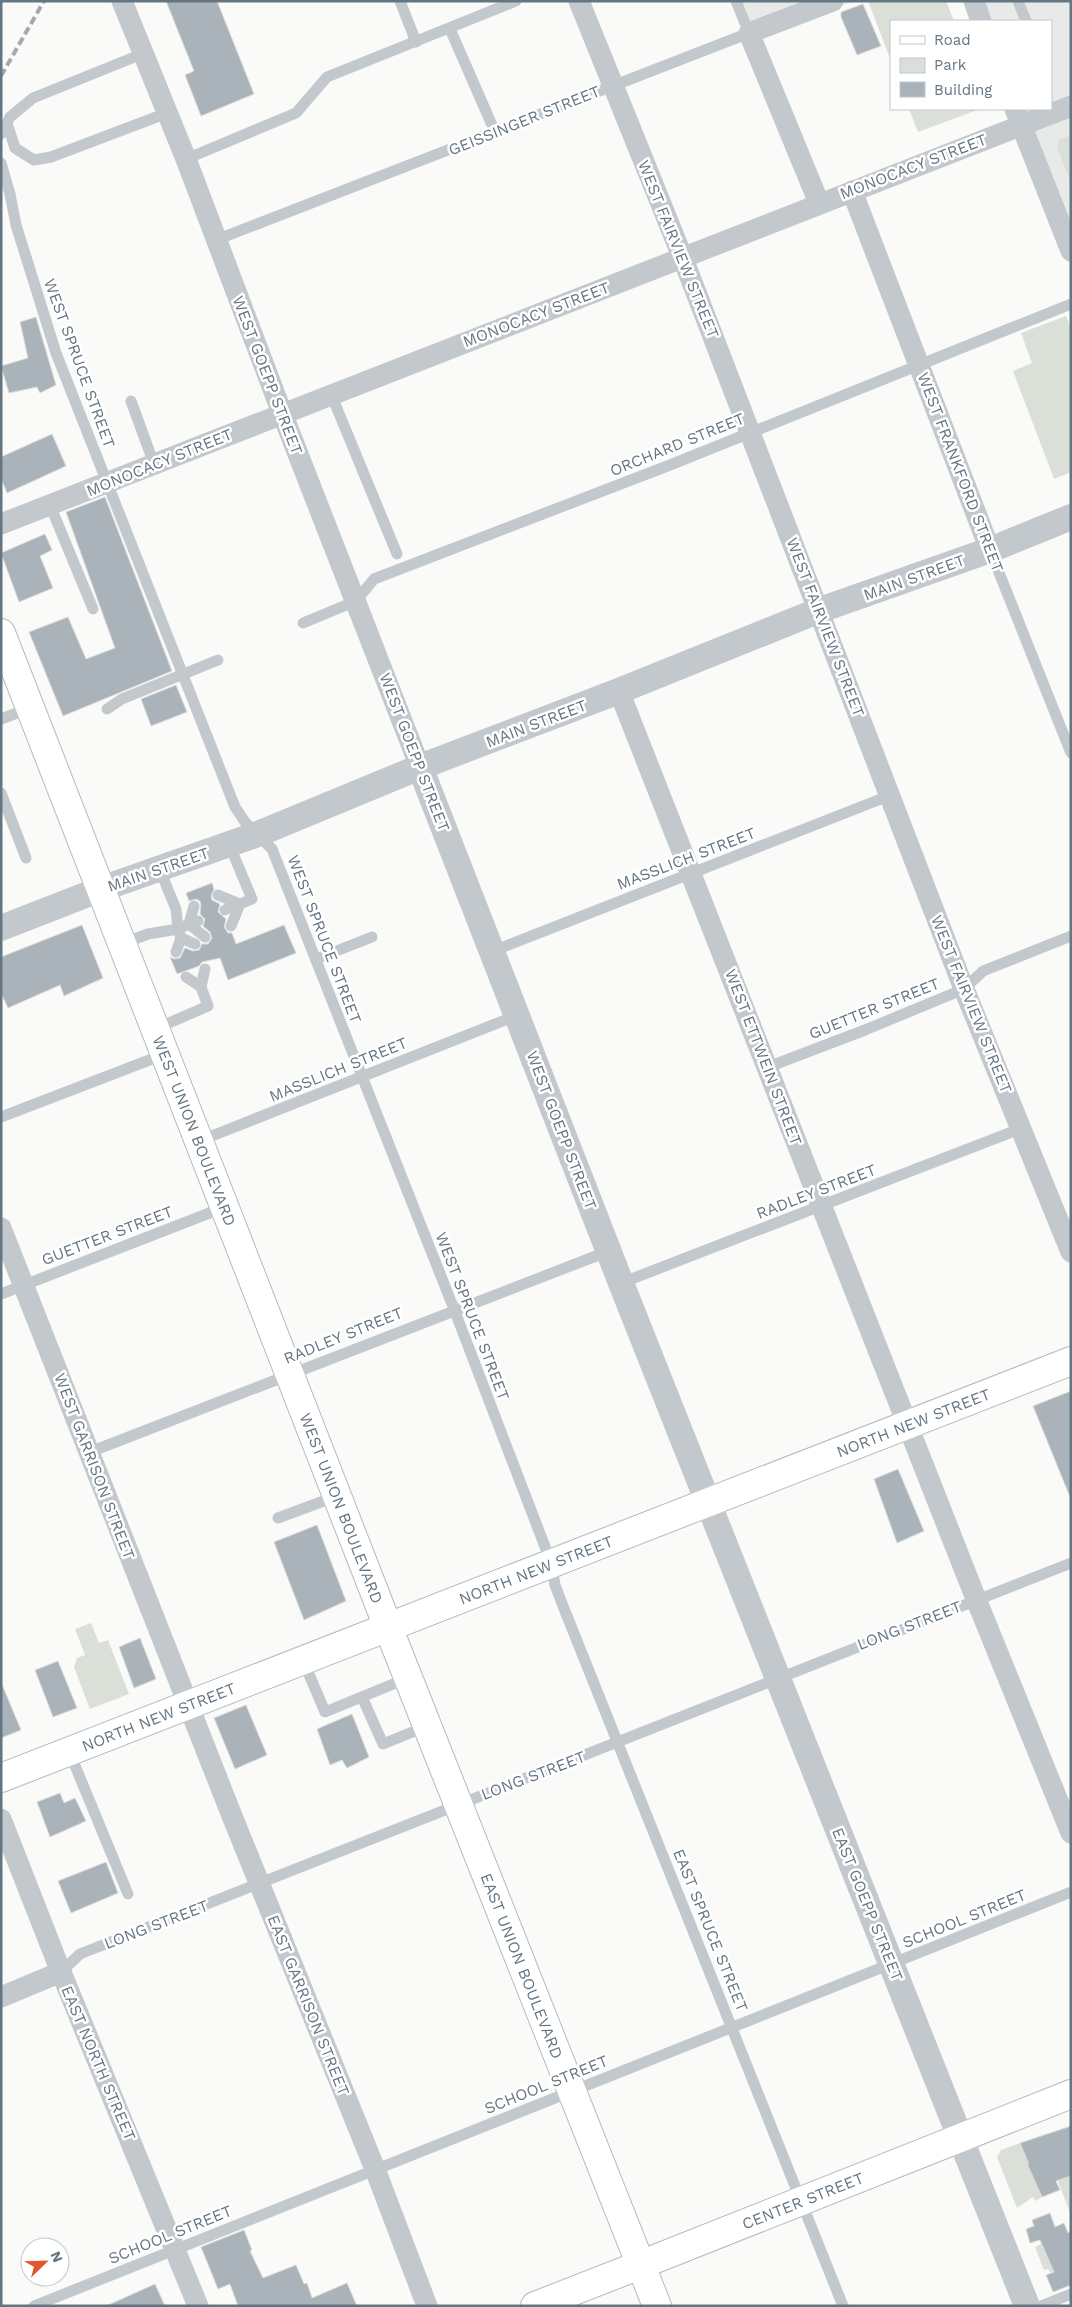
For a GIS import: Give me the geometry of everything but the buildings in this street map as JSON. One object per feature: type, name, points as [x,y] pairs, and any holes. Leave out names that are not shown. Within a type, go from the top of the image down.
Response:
[{"type":"main road","name":"WEST UNION BOULEVARD","points":[[1,634],[388,1627]]},
{"type":"main road","name":"NORTH NEW STREET","points":[[1,1778],[552,1565],[1071,1361]]},
{"type":"main road","name":"EAST UNION BOULEVARD","points":[[388,1627],[657,2306]]},
{"type":"main road","name":"CENTER STREET","points":[[535,2306],[1071,2094]]},
{"type":"street","name":"WEST GOEPP STREET","points":[[122,1],[186,159],[282,414],[621,1283],[709,1503]]},
{"type":"street","name":"WEST FAIRVIEW STREET","points":[[579,1],[682,256],[820,610],[964,989],[1069,1242]]},
{"type":"street","name":"GEISSINGER STREET","points":[[749,33],[833,1]]},
{"type":"street","points":[[974,1],[981,20]]},
{"type":"street","points":[[749,33],[819,203]]},
{"type":"street","name":"MONOCACY STREET","points":[[1052,110],[1071,106]]},
{"type":"street","name":"MONOCACY STREET","points":[[1,524],[852,191],[1018,117],[1052,110]]},
{"type":"street","points":[[1018,117],[1071,251]]},
{"type":"street","name":"WEST FRANKFORD STREET","points":[[852,191],[990,550]]},
{"type":"street","name":"MAIN STREET","points":[[1,928],[101,889],[258,834],[420,767],[619,691],[820,610],[990,550],[1071,517]]},
{"type":"street","name":"WEST ETTWEIN STREET","points":[[619,691],[976,1599],[1071,1833]]},
{"type":"street","name":"WEST GARRISON STREET","points":[[1,1228],[189,1704]]},
{"type":"street","name":"EAST GOEPP STREET","points":[[709,1503],[1027,2306]]},
{"type":"street","name":"EAST GARRISON STREET","points":[[189,1704],[375,2169],[427,2306]]},
{"type":"street","name":"EAST NORTH STREET","points":[[1,1819],[61,1972],[176,2248],[198,2306]]},
{"type":"street","name":"LONG STREET","points":[[1,1997],[61,1972]]},
{"type":"lane","points":[[400,1],[416,42]]},
{"type":"lane","points":[[186,159],[296,112],[328,77],[516,1]]},
{"type":"lane","points":[[736,1],[749,33]]},
{"type":"lane","points":[[1018,1],[1026,20]]},
{"type":"lane","points":[[450,29],[495,132]]},
{"type":"lane","name":"GEISSINGER STREET","points":[[216,240],[495,132],[613,84],[749,33]]},
{"type":"lane","points":[[1,134],[10,117],[33,98],[142,54]]},
{"type":"lane","points":[[7,124],[15,148],[34,160],[51,156],[167,113]]},
{"type":"lane","name":"WEST SPRUCE STREET","points":[[1,163],[16,225],[56,353],[182,675],[235,807],[272,849],[454,1309],[552,1565]]},
{"type":"lane","name":"ORCHARD STREET","points":[[303,623],[356,601],[374,579],[1071,304]]},
{"type":"lane","points":[[331,394],[397,554]]},
{"type":"lane","points":[[131,401],[154,464]]},
{"type":"lane","points":[[50,505],[92,609]]},
{"type":"lane","name":"WEST FRANKFORD STREET","points":[[990,550],[1071,754]]},
{"type":"lane","points":[[107,709],[122,699],[218,660]]},
{"type":"lane","points":[[1,719],[30,708]]},
{"type":"lane","points":[[1,793],[26,858]]},
{"type":"lane","name":"MASSLICH STREET","points":[[493,951],[891,795]]},
{"type":"lane","points":[[225,910],[252,899],[229,844]]},
{"type":"lane","points":[[160,868],[176,909],[180,933],[176,952]]},
{"type":"lane","points":[[218,895],[240,904]]},
{"type":"lane","points":[[231,926],[240,904]]},
{"type":"lane","points":[[194,906],[194,922],[205,937]]},
{"type":"lane","points":[[122,944],[148,934],[180,933],[194,922]]},
{"type":"lane","points":[[180,933],[195,944]]},
{"type":"lane","name":"GUETTER STREET","points":[[768,1067],[964,989],[983,971],[1071,936]]},
{"type":"lane","points":[[316,959],[372,937]]},
{"type":"lane","points":[[200,987],[205,969]]},
{"type":"lane","points":[[155,1029],[208,1006],[200,987],[186,977]]},
{"type":"lane","name":"MASSLICH STREET","points":[[198,1142],[518,1015]]},
{"type":"lane","points":[[1,1117],[165,1054]]},
{"type":"lane","name":"RADLEY STREET","points":[[621,1283],[1022,1128]]},
{"type":"lane","name":"GUETTER STREET","points":[[1,1294],[225,1207]]},
{"type":"lane","name":"RADLEY STREET","points":[[90,1452],[609,1250]]},
{"type":"lane","points":[[278,1518],[337,1496]]},
{"type":"lane","name":"LONG STREET","points":[[61,1972],[80,1954],[1071,1563]]},
{"type":"lane","name":"EAST SPRUCE STREET","points":[[552,1565],[555,1585],[843,2306]]},
{"type":"lane","points":[[303,1660],[325,1712],[408,1678]]},
{"type":"lane","points":[[362,1697],[383,1744],[427,1726]]},
{"type":"lane","points":[[69,1751],[128,1894]]},
{"type":"lane","name":"SCHOOL STREET","points":[[34,2306],[1071,1892]]},
{"type":"lane","points":[[1042,2306],[1071,2294]]},
{"type":"shaded area","points":[[740,1],[854,1],[755,38]]},
{"type":"shaded area","points":[[974,1],[1071,1],[1071,250],[1016,110],[1052,110],[1052,20],[981,20]]},
{"type":"green space","points":[[868,1],[946,1],[954,20],[890,20],[890,58]]},
{"type":"green space","points":[[909,110],[977,110],[918,132]]},
{"type":"green space","points":[[1071,135],[1071,183],[1057,147],[1059,140]]},
{"type":"green space","points":[[1066,316],[1071,329],[1071,472],[1054,479],[1013,371],[1032,363],[1021,333]]},
{"type":"green space","points":[[91,1623],[99,1643],[108,1640],[129,1694],[90,1709],[74,1667],[77,1658],[85,1655],[75,1629]]},
{"type":"green space","points":[[1020,2143],[1042,2197],[1035,2201],[1033,2197],[1017,2208],[997,2157],[1001,2150]]},
{"type":"green space","points":[[1053,2169],[1071,2176],[1071,2215]]},
{"type":"green space","points":[[1041,2244],[1048,2259],[1071,2265],[1051,2273],[1048,2269],[1044,2270],[1035,2247]]},
{"type":"railway","points":[[1,76],[44,1]]}]
